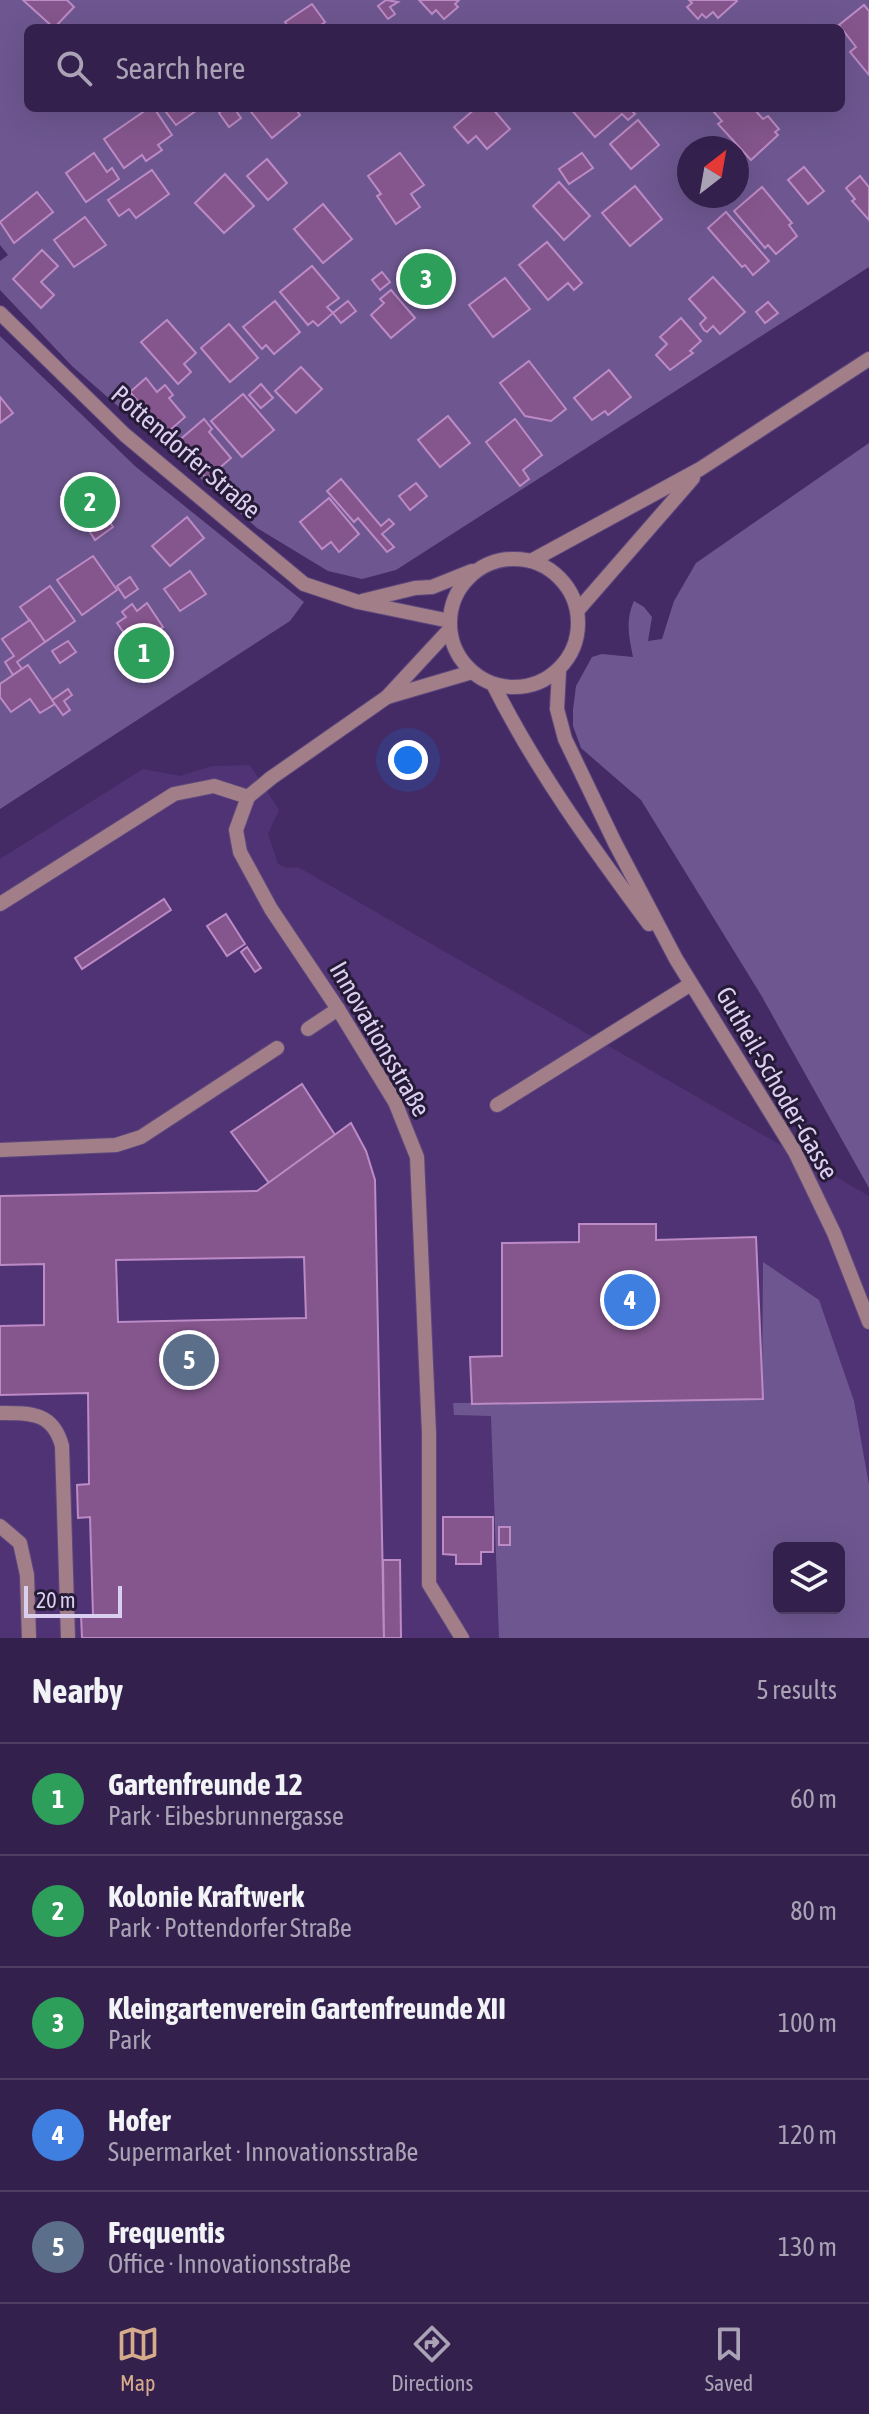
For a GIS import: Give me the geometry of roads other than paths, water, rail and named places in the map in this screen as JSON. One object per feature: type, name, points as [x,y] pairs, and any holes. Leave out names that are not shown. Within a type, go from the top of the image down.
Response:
[{"type":"street","name":"Pottendorfer Straße","points":[[0,313],[125,435],[304,584],[358,602],[450,625]]},
{"type":"street","points":[[531,561],[700,469],[869,359]]},
{"type":"street","points":[[578,610],[700,469]]},
{"type":"street","points":[[358,602],[432,587],[483,567],[506,559],[531,561],[561,579],[572,593],[578,610],[578,635],[574,648],[559,671],[544,681],[510,688],[493,684],[472,672],[461,660],[450,625],[452,608],[463,585],[483,567]]},
{"type":"street","points":[[0,904],[174,794],[214,786],[248,797],[387,697],[450,625]]},
{"type":"street","name":"Gutheil-Schoder-Gasse","points":[[559,671],[557,709],[565,739],[676,959],[795,1152],[834,1233],[869,1322]]},
{"type":"street","points":[[387,697],[472,672]]},
{"type":"street","name":"Gutheil-Schoder-Gasse","points":[[493,684],[516,729],[595,851],[676,959]]},
{"type":"street","name":"Innovationsstraße","points":[[248,797],[236,830],[240,852],[271,909],[395,1102],[417,1157],[429,1418],[429,1584],[462,1638]]},
{"type":"street","points":[[497,1105],[691,984]]},
{"type":"street","points":[[308,1029],[338,1009]]},
{"type":"street","points":[[0,1150],[116,1145],[141,1137],[277,1048]]},
{"type":"street","points":[[0,1413],[26,1413],[45,1418],[59,1434],[62,1446],[68,1638]]},
{"type":"street","points":[[0,1526],[20,1543],[27,1575],[29,1638]]},
{"type":"place","name":"Kleingartenverein Gartenfreunde XII","points":[[426,279]]},
{"type":"place","name":"Kolonie Kraftwerk","points":[[90,502]]},
{"type":"place","name":"Gartenfreunde 12","points":[[144,653]]},
{"type":"place","name":"Hofer","points":[[630,1300]]},
{"type":"place","name":"Frequentis","points":[[189,1360]]}]
